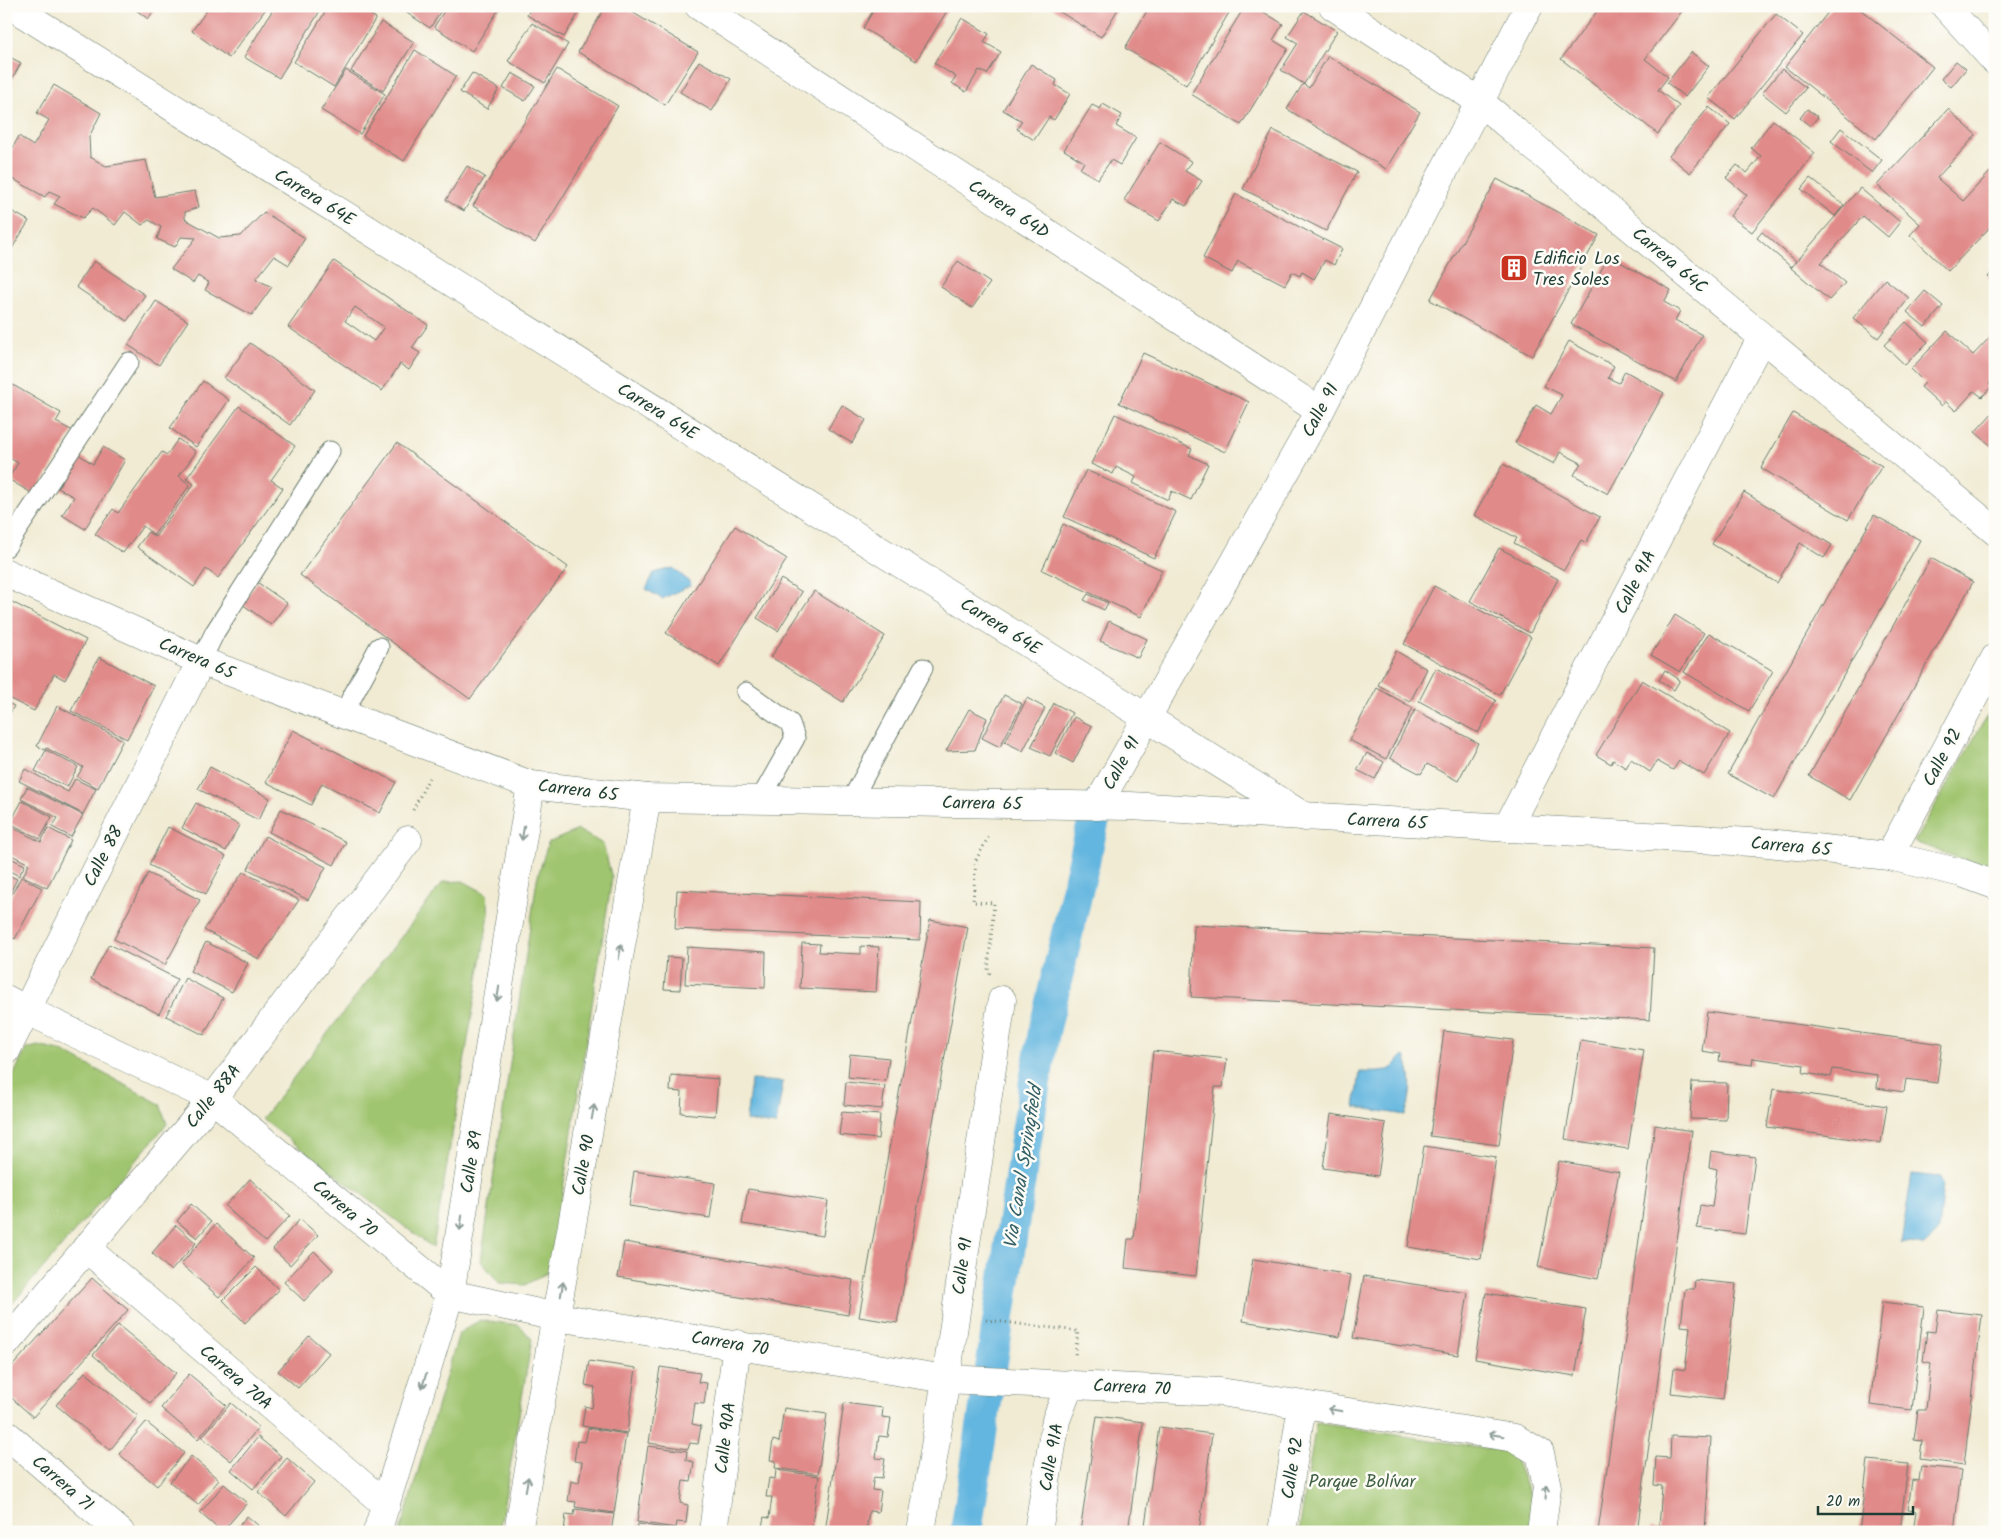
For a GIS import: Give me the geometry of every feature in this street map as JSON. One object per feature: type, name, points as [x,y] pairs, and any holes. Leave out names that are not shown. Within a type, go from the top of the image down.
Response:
[{"type":"street","name":"Carrera 64E","points":[[10,6],[1305,817]]},
{"type":"street","name":"Carrera 64D","points":[[699,6],[1320,411]]},
{"type":"street","name":"Carrera 64C","points":[[1333,6],[1478,101],[1995,531]]},
{"type":"street","name":"Calle 91","points":[[1097,806],[1320,411],[1478,101],[1529,6]]},
{"type":"street","points":[[1945,6],[1995,61]]},
{"type":"street","name":"Calle 91A","points":[[1507,828],[1762,337]]},
{"type":"street","name":"Carrera 65","points":[[6,573],[201,661],[531,785],[647,798],[1097,806],[1768,843],[1889,856],[1962,873],[1995,886]]},
{"type":"street","name":"Calle 92","points":[[1889,856],[1995,658]]},
{"type":"street","name":"Calle 88","points":[[6,1051],[16,1004],[201,661]]},
{"type":"street","name":"Calle 89","points":[[378,1532],[450,1294],[531,785]]},
{"type":"street","name":"Calle 90","points":[[518,1532],[647,798]]},
{"type":"street","name":"Calle 88A","points":[[6,1343],[213,1098],[408,840]]},
{"type":"street","name":"Calle 91","points":[[920,1532],[946,1379],[1002,1000]]},
{"type":"street","name":"Carrera 70","points":[[16,1004],[213,1098],[450,1294],[557,1317],[737,1344],[946,1379],[1220,1392],[1514,1438],[1540,1453],[1547,1487],[1541,1532]]},
{"type":"street","name":"Carrera 70A","points":[[86,1248],[386,1505]]},
{"type":"street","name":"Calle 90A","points":[[713,1532],[737,1344]]},
{"type":"street","name":"Calle 91A","points":[[1038,1532],[1056,1420],[1070,1384]]},
{"type":"street","name":"Calle 92","points":[[1282,1532],[1302,1405]]},
{"type":"street","name":"Carrera 71","points":[[6,1434],[120,1532]]},
{"type":"lane","points":[[6,547],[129,362]]},
{"type":"lane","points":[[201,661],[215,632],[330,451]]},
{"type":"lane","points":[[343,714],[379,647]]},
{"type":"lane","points":[[851,801],[923,668]]},
{"type":"lane","points":[[746,692],[790,723],[795,738],[760,800]]},
{"type":"path","points":[[408,840],[408,820],[442,752]]},
{"type":"path","points":[[1002,1000],[988,971],[994,903],[973,902],[976,860],[1007,803]]},
{"type":"path","points":[[984,1319],[1036,1328],[1078,1331],[1070,1384]]},
{"type":"green space","points":[[1995,702],[1995,871],[1914,842]]},
{"type":"green space","points":[[578,830],[603,844],[612,878],[550,1271],[525,1285],[499,1283],[481,1261],[537,879],[548,843]]},
{"type":"green space","points":[[463,881],[487,894],[489,914],[433,1248],[262,1119],[443,882]]},
{"type":"green space","points":[[38,1046],[64,1052],[160,1104],[167,1124],[6,1311],[6,1091],[26,1049]]},
{"type":"green space","points":[[480,1320],[519,1325],[532,1339],[499,1532],[400,1532],[459,1333]]},
{"type":"green space","name":"Parque Bolívar","points":[[1316,1423],[1512,1452],[1535,1509],[1531,1532],[1299,1532]]},
{"type":"water","points":[[673,568],[691,585],[662,599],[646,589],[654,573]]},
{"type":"water","points":[[1405,1056],[1408,1063],[1411,1086],[1405,1115],[1355,1107],[1360,1072],[1386,1071]]},
{"type":"water","points":[[751,1080],[783,1082],[776,1125],[746,1121]]},
{"type":"water","points":[[1912,1174],[1939,1177],[1943,1184],[1938,1231],[1925,1245],[1901,1242]]},
{"type":"building","points":[[131,6],[157,6],[148,19]]},
{"type":"building","points":[[210,6],[225,6],[229,9],[231,6],[268,6],[229,58],[192,31]]},
{"type":"building","points":[[275,6],[323,6],[279,78],[244,57]]},
{"type":"building","points":[[329,6],[356,6],[376,18],[334,87],[294,62]]},
{"type":"building","points":[[396,6],[444,6],[430,28]]},
{"type":"building","points":[[447,6],[501,6],[472,51],[434,27]]},
{"type":"building","points":[[532,6],[571,6],[580,11],[564,37],[527,15]]},
{"type":"building","points":[[606,6],[622,6],[698,52],[665,105],[578,52]]},
{"type":"building","points":[[876,6],[950,6],[916,61],[863,28]]},
{"type":"building","points":[[1050,6],[1120,6],[1101,37]]},
{"type":"building","points":[[1150,6],[1233,6],[1186,85],[1125,48]]},
{"type":"building","points":[[1245,6],[1254,6],[1283,24],[1273,40],[1288,49],[1241,125],[1191,94]]},
{"type":"building","points":[[1601,6],[1677,6],[1683,10],[1645,59],[1668,77],[1658,90],[1679,106],[1658,134],[1561,59]]},
{"type":"building","points":[[1833,6],[1856,6],[1933,67],[1876,139],[1785,67]]},
{"type":"building","points":[[1304,11],[1337,31],[1304,84],[1281,70],[1298,43],[1287,37]]},
{"type":"building","points":[[1776,14],[1803,35],[1735,119],[1708,98]]},
{"type":"building","points":[[962,18],[989,34],[984,42],[1001,52],[987,74],[979,70],[966,92],[952,83],[956,77],[934,63]]},
{"type":"building","points":[[381,22],[414,42],[383,91],[351,71]]},
{"type":"building","points":[[532,23],[568,44],[545,83],[508,61]]},
{"type":"building","points":[[415,50],[456,76],[404,161],[363,136]]},
{"type":"building","points":[[1691,52],[1709,66],[1685,97],[1667,83]]},
{"type":"building","points":[[6,55],[21,63],[6,90]]},
{"type":"building","points":[[1328,56],[1420,112],[1386,169],[1287,109],[1303,84],[1309,88]]},
{"type":"building","points":[[699,61],[731,79],[712,111],[680,92]]},
{"type":"building","points":[[1956,61],[1966,69],[1951,87],[1941,79]]},
{"type":"building","points":[[1031,64],[1057,80],[1055,85],[1070,94],[1054,120],[1049,117],[1034,140],[1017,129],[1022,121],[1003,110]]},
{"type":"building","points":[[557,69],[618,106],[535,243],[473,206]]},
{"type":"building","points":[[1782,69],[1806,88],[1786,112],[1762,93]]},
{"type":"building","points":[[346,70],[385,94],[360,134],[321,110]]},
{"type":"building","points":[[472,73],[499,89],[487,109],[460,92]]},
{"type":"building","points":[[512,73],[535,86],[525,101],[503,88]]},
{"type":"building","points":[[54,85],[101,113],[89,137],[90,157],[106,166],[146,160],[155,197],[195,191],[199,207],[185,212],[185,219],[219,238],[241,236],[264,212],[305,238],[289,265],[274,256],[256,279],[272,287],[252,315],[205,290],[209,283],[198,276],[193,283],[171,269],[196,238],[181,237],[175,247],[157,239],[161,227],[149,220],[142,225],[125,212],[115,225],[93,208],[83,218],[54,204],[60,196],[49,191],[45,197],[6,175],[6,160],[19,136],[33,146],[49,120],[37,113]]},
{"type":"building","points":[[1103,104],[1122,115],[1116,126],[1136,138],[1120,165],[1111,160],[1098,179],[1080,169],[1084,162],[1064,150],[1092,105],[1100,109]]},
{"type":"building","points":[[1709,107],[1730,124],[1690,173],[1669,156]]},
{"type":"building","points":[[1807,109],[1818,117],[1810,126],[1800,118]]},
{"type":"building","points":[[1948,109],[1976,135],[1937,178],[1963,201],[1991,171],[1995,175],[1995,222],[1948,271],[1910,235],[1920,224],[1877,185]]},
{"type":"building","points":[[1773,120],[1815,153],[1752,232],[1730,216],[1747,195],[1726,178],[1737,165],[1747,173],[1761,156],[1751,148]]},
{"type":"building","points":[[1841,128],[1882,160],[1872,173],[1831,141]]},
{"type":"building","points":[[1273,130],[1357,172],[1326,231],[1243,189]]},
{"type":"building","points":[[1160,142],[1192,162],[1185,171],[1202,181],[1186,206],[1173,199],[1159,221],[1124,200]]},
{"type":"building","points":[[467,166],[485,177],[464,211],[446,200]]},
{"type":"building","points":[[1810,178],[1844,205],[1835,216],[1801,189]]},
{"type":"building","name":"Edificio Los Tres Soles","points":[[1497,179],[1599,235],[1532,356],[1430,300]]},
{"type":"building","points":[[1860,188],[1900,222],[1888,237],[1863,216],[1821,263],[1845,283],[1829,300],[1791,268]]},
{"type":"building","points":[[1236,194],[1342,249],[1334,265],[1325,260],[1314,279],[1302,272],[1300,276],[1292,272],[1285,285],[1238,261],[1232,273],[1203,258]]},
{"type":"building","points":[[6,208],[29,221],[6,258]]},
{"type":"building","points":[[1762,232],[1796,261],[1791,267],[1757,238]]},
{"type":"building","points":[[1609,256],[1671,290],[1664,302],[1680,311],[1675,320],[1702,335],[1676,382],[1571,324]]},
{"type":"building","points":[[94,261],[145,295],[127,321],[76,287]]},
{"type":"building","points":[[334,261],[428,325],[412,348],[420,353],[409,370],[400,364],[382,391],[288,327]],"holes":[[[355,307],[384,327],[374,341],[345,321]]]},
{"type":"building","points":[[958,261],[990,283],[972,308],[941,287]]},
{"type":"building","points":[[1995,269],[1995,283],[1988,277]]},
{"type":"building","points":[[1885,279],[1909,298],[1878,338],[1853,318]]},
{"type":"building","points":[[1925,291],[1943,306],[1925,327],[1907,312]]},
{"type":"building","points":[[156,301],[188,321],[159,365],[128,345]]},
{"type":"building","points":[[1906,322],[1928,342],[1905,365],[1884,345]]},
{"type":"building","points":[[1947,331],[1973,355],[1992,335],[1995,338],[1995,378],[1989,384],[1992,386],[1982,397],[1974,391],[1956,411],[1945,401],[1942,406],[1921,387],[1925,383],[1911,369]]},
{"type":"building","points":[[1569,341],[1614,366],[1608,378],[1619,383],[1625,371],[1664,393],[1608,494],[1574,475],[1581,463],[1560,452],[1554,464],[1515,443],[1536,405],[1551,414],[1562,395],[1544,386]]},
{"type":"building","points":[[250,343],[315,390],[290,425],[224,378]]},
{"type":"building","points":[[1143,353],[1249,402],[1225,452],[1119,403]]},
{"type":"building","points":[[6,381],[61,413],[56,422],[73,431],[35,495],[8,479],[18,463],[6,456]]},
{"type":"building","points":[[203,381],[229,400],[196,447],[170,428]]},
{"type":"building","points":[[842,405],[866,420],[852,443],[828,429]]},
{"type":"building","points":[[239,406],[295,446],[271,480],[283,488],[218,578],[206,569],[194,587],[137,547],[148,532],[155,537],[194,484],[186,479]]},
{"type":"building","points":[[1995,410],[1995,449],[1975,432]]},
{"type":"building","points":[[1793,413],[1882,466],[1848,520],[1761,468]]},
{"type":"building","points":[[1115,414],[1192,449],[1189,455],[1208,464],[1191,500],[1172,491],[1168,500],[1133,483],[1136,477],[1116,467],[1113,474],[1091,464]]},
{"type":"building","points":[[178,439],[196,452],[179,476],[190,485],[154,535],[143,526],[123,553],[95,534],[113,509],[118,513],[162,452],[167,455]]},
{"type":"building","points":[[397,443],[568,567],[470,699],[300,575]]},
{"type":"building","points":[[103,447],[125,460],[85,529],[62,515],[74,497],[58,488],[78,454],[93,464]]},
{"type":"building","points":[[1503,464],[1600,517],[1586,543],[1581,540],[1564,570],[1514,543],[1517,538],[1474,515]]},
{"type":"building","points":[[1086,470],[1176,512],[1154,558],[1064,517]]},
{"type":"building","points":[[1744,492],[1832,545],[1824,558],[1800,543],[1777,583],[1712,544]]},
{"type":"building","points":[[1874,515],[1920,540],[1774,799],[1728,774]]},
{"type":"building","points":[[1063,524],[1162,570],[1141,617],[1042,570]]},
{"type":"building","points":[[735,526],[787,559],[719,666],[666,633]]},
{"type":"building","points":[[1499,548],[1558,579],[1530,633],[1470,601]]},
{"type":"building","points":[[1931,558],[1973,582],[1850,800],[1809,776]]},
{"type":"building","points":[[781,579],[802,592],[778,631],[757,618]]},
{"type":"building","points":[[257,582],[287,603],[271,625],[242,604]]},
{"type":"building","points":[[1434,586],[1531,637],[1500,695],[1404,644]]},
{"type":"building","points":[[814,591],[885,636],[843,702],[771,657]]},
{"type":"building","points":[[1088,594],[1108,603],[1104,610],[1084,600]]},
{"type":"building","points":[[6,599],[86,640],[65,680],[54,674],[34,711],[6,697]]},
{"type":"building","points":[[1675,615],[1704,633],[1680,672],[1651,655]]},
{"type":"building","points":[[1109,621],[1147,639],[1138,658],[1100,641]]},
{"type":"building","points":[[1709,633],[1773,671],[1749,711],[1684,672]]},
{"type":"building","points":[[1396,651],[1427,669],[1410,702],[1378,685]]},
{"type":"building","points":[[99,657],[154,686],[127,739],[71,711]]},
{"type":"building","points":[[1436,668],[1496,700],[1478,733],[1419,701]]},
{"type":"building","points":[[1665,670],[1680,680],[1674,690],[1659,680]]},
{"type":"building","points":[[1642,680],[1730,733],[1704,775],[1679,761],[1673,770],[1657,761],[1650,772],[1631,759],[1626,768],[1613,760],[1611,764],[1596,755]]},
{"type":"building","points":[[1377,688],[1413,708],[1386,759],[1349,740]]},
{"type":"building","points":[[1004,695],[1022,704],[1000,747],[982,738]]},
{"type":"building","points":[[1027,698],[1045,708],[1023,751],[1005,742]]},
{"type":"building","points":[[6,702],[14,706],[6,720]]},
{"type":"building","points":[[1054,703],[1072,713],[1050,756],[1031,747]]},
{"type":"building","points":[[57,706],[123,740],[98,788],[77,777],[83,767],[46,748],[45,750],[37,746]]},
{"type":"building","points":[[969,709],[987,718],[975,750],[946,751]]},
{"type":"building","points":[[1415,710],[1478,743],[1458,781],[1427,764],[1421,774],[1390,758]]},
{"type":"building","points":[[1074,717],[1092,726],[1073,763],[1055,753]]},
{"type":"building","points":[[293,730],[396,782],[380,813],[322,783],[311,805],[266,782]]},
{"type":"building","points":[[46,750],[78,767],[67,787],[35,771]]},
{"type":"building","points":[[1367,753],[1384,762],[1375,779],[1357,770]]},
{"type":"building","points":[[210,767],[270,798],[258,820],[198,789]]},
{"type":"building","points":[[25,769],[68,792],[75,779],[96,789],[83,814],[19,781]]},
{"type":"building","points":[[27,787],[83,815],[71,837],[52,827],[58,818],[21,799]]},
{"type":"building","points":[[22,801],[52,817],[40,839],[10,823]]},
{"type":"building","points":[[196,803],[239,825],[226,851],[182,828]]},
{"type":"building","points":[[281,809],[346,842],[334,865],[269,832]]},
{"type":"building","points":[[6,824],[41,842],[48,828],[71,840],[47,888],[23,876],[29,864],[6,852]]},
{"type":"building","points":[[168,827],[226,856],[206,894],[149,865]]},
{"type":"building","points":[[265,836],[326,867],[308,900],[248,869]]},
{"type":"building","points":[[6,856],[25,865],[19,876],[6,869]]},
{"type":"building","points":[[243,872],[299,900],[259,959],[204,930]]},
{"type":"building","points":[[148,873],[200,900],[165,965],[114,939]]},
{"type":"building","points":[[6,874],[17,879],[6,901]]},
{"type":"building","points":[[21,877],[42,888],[15,939],[6,935],[6,905]]},
{"type":"building","points":[[677,890],[921,902],[920,940],[675,929]]},
{"type":"building","points":[[930,920],[968,927],[897,1323],[859,1317]]},
{"type":"building","points":[[1194,925],[1654,948],[1650,1020],[1191,997]]},
{"type":"building","points":[[206,942],[248,963],[232,992],[190,971]]},
{"type":"building","points":[[802,943],[820,944],[819,952],[861,954],[861,946],[879,947],[876,992],[800,988]]},
{"type":"building","points":[[109,944],[177,979],[159,1014],[91,979]]},
{"type":"building","points":[[687,947],[766,952],[765,988],[685,984]]},
{"type":"building","points":[[667,957],[682,958],[680,990],[664,989]]},
{"type":"building","points":[[185,978],[223,998],[204,1035],[166,1016]]},
{"type":"building","points":[[1707,1012],[1942,1044],[1937,1083],[1906,1079],[1904,1092],[1877,1088],[1878,1075],[1833,1069],[1831,1077],[1803,1073],[1804,1065],[1753,1058],[1752,1065],[1719,1061],[1720,1054],[1702,1051]]},
{"type":"building","points":[[1444,1031],[1513,1040],[1499,1145],[1430,1136]]},
{"type":"building","points":[[1581,1040],[1644,1050],[1628,1149],[1565,1139]]},
{"type":"building","points":[[1153,1051],[1227,1059],[1223,1087],[1215,1087],[1196,1276],[1125,1268],[1128,1239],[1134,1239]]},
{"type":"building","points":[[850,1054],[889,1058],[886,1081],[848,1077]]},
{"type":"building","points":[[671,1075],[718,1079],[715,1116],[681,1113],[682,1092],[670,1091]]},
{"type":"building","points":[[846,1082],[885,1086],[882,1109],[844,1105]]},
{"type":"building","points":[[1692,1082],[1727,1083],[1726,1120],[1690,1119]]},
{"type":"building","points":[[1773,1089],[1887,1106],[1881,1143],[1767,1127]]},
{"type":"building","points":[[842,1112],[880,1115],[878,1139],[839,1135]]},
{"type":"building","points":[[1331,1114],[1386,1123],[1378,1176],[1323,1168]]},
{"type":"building","points":[[1655,1125],[1692,1131],[1637,1532],[1598,1532]]},
{"type":"building","points":[[1424,1146],[1496,1157],[1481,1259],[1408,1247]]},
{"type":"building","points":[[1711,1151],[1755,1157],[1745,1234],[1697,1228],[1700,1205],[1712,1207],[1717,1169],[1709,1167]]},
{"type":"building","points":[[1559,1161],[1619,1172],[1598,1279],[1538,1267]]},
{"type":"building","points":[[634,1171],[715,1183],[710,1218],[629,1206]]},
{"type":"building","points":[[250,1179],[290,1216],[265,1242],[225,1206]]},
{"type":"building","points":[[748,1189],[828,1201],[823,1236],[742,1224]]},
{"type":"building","points":[[191,1204],[211,1222],[197,1238],[177,1221]]},
{"type":"building","points":[[300,1219],[318,1235],[290,1265],[273,1249]]},
{"type":"building","points":[[216,1224],[254,1258],[219,1297],[181,1264]]},
{"type":"building","points":[[176,1225],[196,1243],[171,1271],[152,1253]]},
{"type":"building","points":[[624,1242],[853,1280],[848,1315],[618,1277]]},
{"type":"building","points":[[314,1251],[333,1270],[304,1301],[284,1282]]},
{"type":"building","points":[[1253,1259],[1351,1275],[1340,1337],[1243,1321]]},
{"type":"building","points":[[256,1267],[279,1290],[245,1323],[223,1300]]},
{"type":"building","points":[[1364,1276],[1468,1293],[1458,1355],[1353,1338]]},
{"type":"building","points":[[92,1278],[128,1310],[33,1417],[6,1393],[6,1373]]},
{"type":"building","points":[[1695,1280],[1736,1284],[1723,1399],[1671,1393],[1674,1368],[1685,1370],[1690,1327],[1681,1326],[1685,1289],[1694,1289]]},
{"type":"building","points":[[1486,1293],[1586,1309],[1575,1376],[1475,1359]]},
{"type":"building","points":[[1882,1302],[1924,1307],[1912,1410],[1870,1405]]},
{"type":"building","points":[[1938,1310],[1982,1315],[1964,1465],[1920,1459],[1922,1441],[1914,1440],[1918,1410],[1926,1410],[1931,1363],[1923,1361],[1927,1331],[1935,1332]]},
{"type":"building","points":[[118,1325],[176,1373],[150,1403],[93,1355]]},
{"type":"building","points":[[309,1336],[329,1353],[298,1388],[278,1371]]},
{"type":"building","points":[[589,1361],[636,1368],[627,1433],[582,1426],[585,1406],[592,1408],[595,1387],[585,1385]]},
{"type":"building","points":[[660,1367],[700,1373],[698,1382],[707,1383],[704,1404],[695,1403],[692,1424],[701,1426],[698,1444],[690,1443],[688,1449],[649,1443]]},
{"type":"building","points":[[85,1372],[138,1416],[110,1450],[56,1405]]},
{"type":"building","points":[[189,1374],[226,1405],[198,1439],[161,1408]]},
{"type":"building","points":[[231,1403],[259,1427],[231,1461],[202,1437]]},
{"type":"building","points":[[844,1403],[883,1408],[882,1417],[891,1418],[888,1437],[879,1436],[876,1458],[885,1459],[882,1478],[874,1477],[872,1490],[881,1491],[878,1512],[869,1511],[866,1532],[825,1532]]},
{"type":"building","points":[[784,1408],[827,1414],[818,1474],[775,1468],[776,1461],[770,1460],[773,1440],[779,1442]]},
{"type":"building","points":[[1097,1416],[1143,1422],[1128,1532],[1080,1532]]},
{"type":"building","points":[[146,1422],[184,1453],[157,1486],[119,1454]]},
{"type":"building","points":[[1159,1427],[1212,1434],[1199,1532],[1144,1532]]},
{"type":"building","points":[[588,1428],[626,1434],[614,1513],[575,1507],[576,1502],[568,1501],[571,1481],[579,1483],[582,1462],[574,1461],[577,1441],[585,1442]]},
{"type":"building","points":[[1671,1436],[1711,1438],[1705,1532],[1650,1532],[1650,1528],[1659,1529],[1662,1486],[1654,1485],[1656,1457],[1670,1458]]},
{"type":"building","points":[[258,1437],[281,1456],[253,1489],[231,1470]]},
{"type":"building","points":[[648,1446],[687,1451],[686,1460],[694,1462],[691,1482],[683,1481],[680,1503],[688,1505],[686,1523],[677,1522],[676,1528],[637,1522]]},
{"type":"building","points":[[191,1456],[219,1480],[198,1505],[170,1482]]},
{"type":"building","points":[[287,1458],[314,1482],[286,1516],[258,1492]]},
{"type":"building","points":[[1868,1460],[1908,1464],[1900,1532],[1859,1532]]},
{"type":"building","points":[[1921,1466],[1961,1470],[1954,1532],[1913,1532],[1916,1511],[1908,1510],[1912,1480],[1919,1481]]},
{"type":"building","points":[[776,1470],[819,1476],[811,1532],[761,1532],[764,1517],[769,1518],[772,1497],[766,1497],[769,1478],[775,1479]]},
{"type":"building","points":[[224,1484],[247,1503],[222,1532],[200,1513]]},
{"type":"building","points":[[575,1509],[614,1514],[611,1532],[564,1532],[566,1514],[574,1515]]},
{"type":"building","points":[[247,1516],[266,1532],[233,1532]]},
{"type":"building","points":[[638,1524],[677,1530],[677,1532],[636,1532]]},
{"type":"waterway","name":"Via Canal Springfield","points":[[966,1532],[1035,1081],[1044,1032],[1097,806]]},
{"type":"place","name":"Edificio Los Tres Soles","points":[[1514,268]]}]
